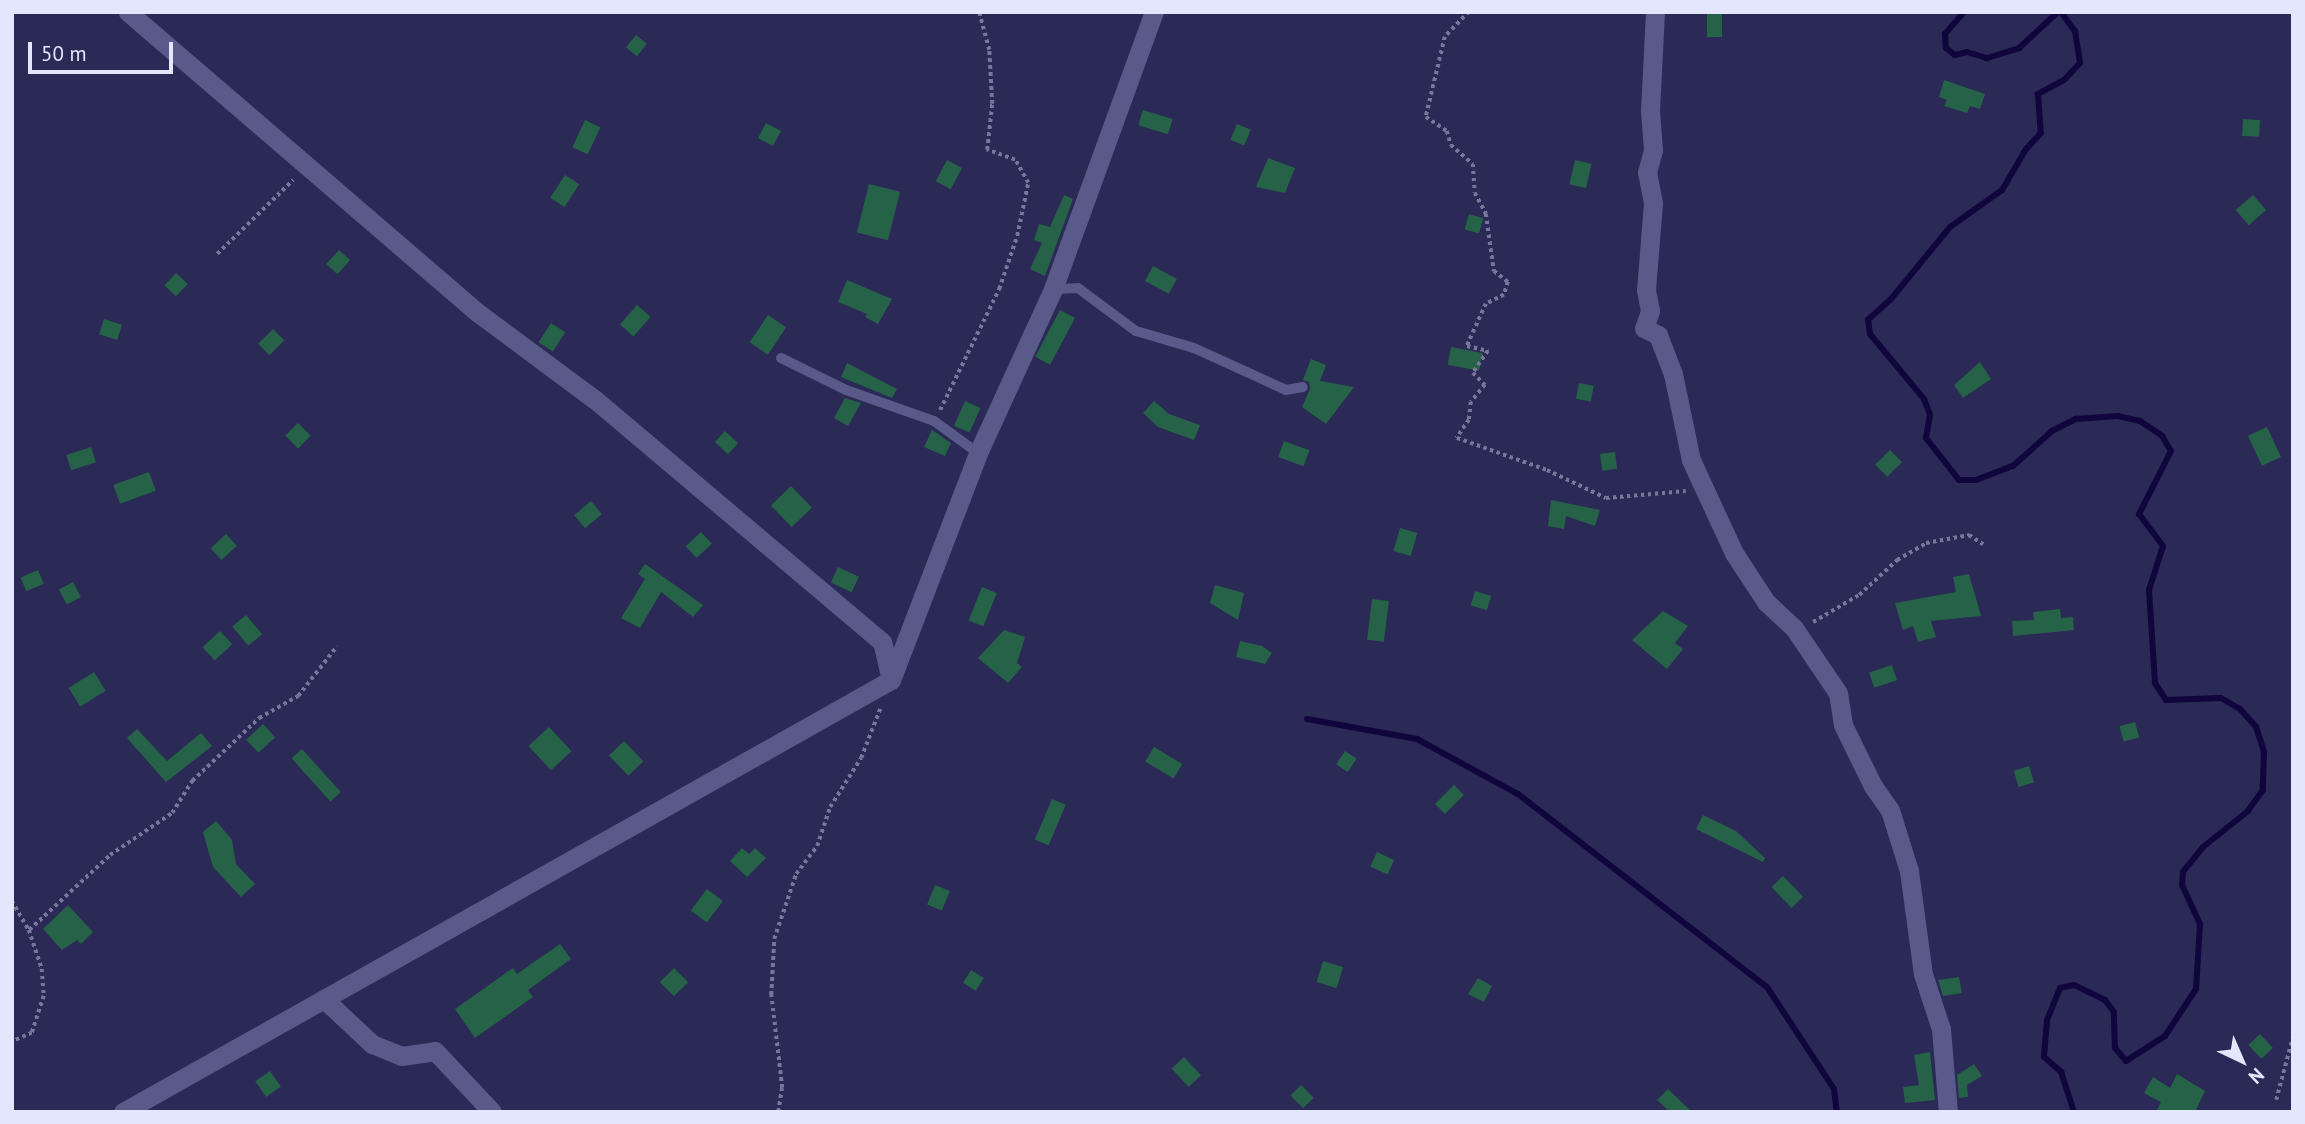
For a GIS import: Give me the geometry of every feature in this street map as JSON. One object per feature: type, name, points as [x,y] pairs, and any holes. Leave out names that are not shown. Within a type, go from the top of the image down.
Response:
[{"type":"street","points":[[128,12],[478,313],[594,399],[882,642],[891,680]]},
{"type":"street","points":[[123,1112],[891,680],[978,453],[1053,289],[1154,12]]},
{"type":"street","points":[[1655,12],[1653,150],[1647,172],[1653,203],[1646,290],[1650,311],[1644,328],[1658,335],[1673,374],[1691,460],[1734,553],[1766,603],[1794,628],[1838,693],[1852,746],[1890,810],[1909,871],[1923,974],[1941,1029],[1948,1112]]},
{"type":"street","points":[[324,999],[372,1044],[401,1056],[435,1051],[492,1112]]},
{"type":"lane","points":[[1053,289],[1078,288],[1136,331],[1194,348],[1286,390],[1303,387]]},
{"type":"lane","points":[[782,358],[846,390],[934,421],[978,453]]},
{"type":"path","points":[[934,421],[999,289],[1017,236],[1028,183],[1015,160],[987,150],[992,104],[989,50],[979,12]]},
{"type":"path","points":[[1469,12],[1445,37],[1426,117],[1447,131],[1451,145],[1473,164],[1475,193],[1486,214],[1494,271],[1508,282],[1504,295],[1486,304],[1467,346],[1488,351],[1473,373],[1485,384],[1471,402],[1469,420],[1457,438],[1547,470],[1606,498],[1703,489]]},
{"type":"path","points":[[217,254],[308,165]]},
{"type":"path","points":[[1794,628],[1859,595],[1897,561],[1926,543],[1969,535],[1983,544]]},
{"type":"path","points":[[29,930],[110,855],[172,813],[192,782],[259,718],[298,696],[337,646]]},
{"type":"path","points":[[778,1112],[782,1088],[771,995],[774,939],[796,874],[817,846],[830,807],[862,758],[891,680]]},
{"type":"path","points":[[12,901],[29,930],[42,969],[41,1015],[32,1033],[12,1042]]},
{"type":"path","points":[[2276,1100],[2293,1036]]},
{"type":"building","points":[[1707,12],[1722,12],[1722,37],[1707,37]]},
{"type":"building","points":[[636,35],[647,44],[637,56],[626,47]]},
{"type":"building","points":[[1944,80],[1985,94],[1980,109],[1970,106],[1967,113],[1944,106],[1947,100],[1939,97]]},
{"type":"building","points":[[1143,110],[1173,119],[1168,134],[1138,125]]},
{"type":"building","points":[[2243,119],[2260,120],[2259,137],[2242,136]]},
{"type":"building","points":[[585,120],[600,127],[588,154],[572,147]]},
{"type":"building","points":[[766,123],[781,131],[773,146],[758,138]]},
{"type":"building","points":[[1237,124],[1251,130],[1244,146],[1230,140]]},
{"type":"building","points":[[1268,158],[1295,168],[1285,193],[1256,187]]},
{"type":"building","points":[[947,160],[962,168],[951,189],[936,181]]},
{"type":"building","points":[[1575,160],[1592,164],[1586,188],[1569,184]]},
{"type":"building","points":[[565,175],[579,184],[565,207],[550,198]]},
{"type":"building","points":[[869,184],[900,192],[888,240],[857,233]]},
{"type":"building","points":[[1064,195],[1073,199],[1045,276],[1030,269],[1042,243],[1034,240],[1039,224],[1050,227]]},
{"type":"building","points":[[2253,195],[2266,210],[2249,225],[2236,210]]},
{"type":"building","points":[[1469,214],[1483,218],[1479,234],[1465,229]]},
{"type":"building","points":[[339,250],[350,260],[337,274],[326,264]]},
{"type":"building","points":[[1153,266],[1177,279],[1169,294],[1145,281]]},
{"type":"building","points":[[176,273],[188,284],[176,296],[164,285]]},
{"type":"building","points":[[847,280],[892,299],[878,324],[865,317],[867,314],[838,302]]},
{"type":"building","points":[[637,305],[651,317],[634,336],[620,325]]},
{"type":"building","points":[[1060,310],[1075,318],[1050,365],[1035,357]]},
{"type":"building","points":[[768,315],[786,327],[768,355],[750,342]]},
{"type":"building","points":[[104,319],[122,325],[117,340],[99,334]]},
{"type":"building","points":[[551,323],[565,332],[553,352],[538,342]]},
{"type":"building","points":[[273,329],[284,340],[269,355],[258,344]]},
{"type":"building","points":[[1451,347],[1482,353],[1479,371],[1448,365]]},
{"type":"building","points":[[1311,359],[1326,365],[1320,381],[1354,387],[1326,424],[1302,407],[1310,389],[1309,382],[1303,380]]},
{"type":"building","points":[[1980,362],[1991,379],[1963,398],[1954,385]]},
{"type":"building","points":[[847,363],[897,389],[892,398],[841,377]]},
{"type":"building","points":[[1579,383],[1594,386],[1591,402],[1576,399]]},
{"type":"building","points":[[845,398],[861,403],[848,426],[834,418]]},
{"type":"building","points":[[965,401],[981,408],[970,433],[954,426]]},
{"type":"building","points":[[1154,401],[1169,414],[1200,425],[1194,440],[1158,427],[1143,413]]},
{"type":"building","points":[[298,423],[311,436],[298,448],[285,436]]},
{"type":"building","points":[[2267,427],[2281,457],[2262,466],[2248,436]]},
{"type":"building","points":[[932,430],[951,443],[945,456],[924,447]]},
{"type":"building","points":[[725,431],[738,443],[728,454],[715,442]]},
{"type":"building","points":[[1284,441],[1309,450],[1304,466],[1278,457]]},
{"type":"building","points":[[91,447],[96,462],[71,470],[66,455]]},
{"type":"building","points":[[1890,450],[1902,462],[1887,477],[1875,465]]},
{"type":"building","points":[[1615,452],[1617,469],[1602,471],[1600,454]]},
{"type":"building","points":[[149,472],[156,491],[120,504],[113,485]]},
{"type":"building","points":[[791,486],[812,508],[792,527],[771,505]]},
{"type":"building","points":[[1551,500],[1600,510],[1595,526],[1566,516],[1564,529],[1548,526]]},
{"type":"building","points":[[591,501],[602,514],[585,528],[574,515]]},
{"type":"building","points":[[1400,528],[1417,533],[1411,556],[1393,551]]},
{"type":"building","points":[[701,532],[712,544],[697,558],[686,546]]},
{"type":"building","points":[[226,534],[237,546],[222,560],[211,548]]},
{"type":"building","points":[[645,564],[703,605],[693,617],[661,592],[640,628],[621,618],[645,579],[638,574]]},
{"type":"building","points":[[838,567],[859,577],[852,592],[831,582]]},
{"type":"building","points":[[38,570],[44,584],[26,591],[21,577]]},
{"type":"building","points":[[1969,574],[1981,616],[1931,621],[1936,637],[1918,642],[1913,626],[1903,630],[1895,603],[1956,592],[1953,577]]},
{"type":"building","points":[[73,582],[81,597],[67,605],[59,590]]},
{"type":"building","points":[[1215,585],[1244,593],[1238,620],[1210,603]]},
{"type":"building","points":[[982,587],[997,593],[983,626],[969,620]]},
{"type":"building","points":[[1475,591],[1491,596],[1487,610],[1471,605]]},
{"type":"building","points":[[1372,599],[1389,601],[1384,642],[1367,640]]},
{"type":"building","points":[[2060,609],[2061,618],[2073,617],[2074,630],[2013,636],[2012,621],[2034,620],[2033,612]]},
{"type":"building","points":[[1663,611],[1688,626],[1675,643],[1683,649],[1667,669],[1632,640]]},
{"type":"building","points":[[246,615],[262,634],[248,646],[232,627]]},
{"type":"building","points":[[1004,630],[1025,637],[1017,663],[1022,667],[1008,683],[978,658]]},
{"type":"building","points":[[220,631],[232,644],[215,661],[202,647]]},
{"type":"building","points":[[1240,641],[1262,646],[1272,653],[1265,664],[1236,657]]},
{"type":"building","points":[[1892,665],[1897,680],[1874,688],[1869,672]]},
{"type":"building","points":[[94,672],[106,691],[80,707],[69,688]]},
{"type":"building","points":[[2135,722],[2139,737],[2124,742],[2120,726]]},
{"type":"building","points":[[263,724],[275,737],[258,753],[246,740]]},
{"type":"building","points":[[549,727],[572,751],[551,770],[529,746]]},
{"type":"building","points":[[137,729],[167,761],[201,733],[212,746],[166,782],[127,738]]},
{"type":"building","points":[[624,741],[643,761],[628,776],[609,756]]},
{"type":"building","points":[[1154,747],[1182,764],[1174,779],[1145,762]]},
{"type":"building","points":[[302,749],[341,792],[330,801],[292,758]]},
{"type":"building","points":[[1345,751],[1357,759],[1348,772],[1336,764]]},
{"type":"building","points":[[2029,766],[2034,782],[2019,787],[2014,771]]},
{"type":"building","points":[[1454,785],[1464,795],[1445,814],[1435,804]]},
{"type":"building","points":[[1052,799],[1066,805],[1049,845],[1035,840]]},
{"type":"building","points":[[1703,815],[1736,831],[1765,858],[1763,862],[1696,829]]},
{"type":"building","points":[[216,821],[232,840],[236,864],[255,884],[241,897],[213,867],[203,832]]},
{"type":"building","points":[[742,848],[749,854],[755,848],[766,858],[747,877],[730,861]]},
{"type":"building","points":[[1377,852],[1394,860],[1387,875],[1370,867]]},
{"type":"building","points":[[1783,876],[1803,897],[1792,908],[1771,887]]},
{"type":"building","points":[[935,885],[950,891],[942,910],[927,904]]},
{"type":"building","points":[[707,889],[723,901],[707,923],[691,911]]},
{"type":"building","points":[[68,905],[93,932],[81,944],[77,940],[62,950],[43,929]]},
{"type":"building","points":[[560,944],[571,959],[528,990],[533,997],[475,1038],[455,1009],[513,968],[517,974]]},
{"type":"building","points":[[1323,961],[1343,967],[1337,988],[1317,982]]},
{"type":"building","points":[[674,968],[688,982],[674,996],[660,982]]},
{"type":"building","points":[[971,970],[984,978],[976,991],[963,983]]},
{"type":"building","points":[[1959,977],[1962,993],[1943,996],[1938,980]]},
{"type":"building","points":[[1478,978],[1492,986],[1484,1002],[1468,994]]},
{"type":"building","points":[[2260,1034],[2273,1048],[2261,1059],[2248,1045]]},
{"type":"building","points":[[1930,1052],[1935,1100],[1905,1103],[1903,1087],[1919,1085],[1914,1055]]},
{"type":"building","points":[[1184,1057],[1201,1075],[1189,1087],[1172,1069]]},
{"type":"building","points":[[1974,1064],[1982,1076],[1967,1085],[1968,1097],[1959,1098],[1957,1075]]},
{"type":"building","points":[[270,1071],[281,1087],[266,1097],[255,1081]]},
{"type":"building","points":[[2177,1074],[2205,1091],[2195,1112],[2156,1112],[2161,1102],[2144,1093],[2153,1077],[2170,1088]]},
{"type":"building","points":[[1301,1085],[1314,1098],[1303,1108],[1290,1096]]},
{"type":"building","points":[[1668,1089],[1692,1112],[1670,1112],[1657,1100]]},
{"type":"waterway","points":[[1964,12],[1945,34],[1946,48],[1955,55],[1967,52],[1987,58],[2019,48],[2058,12]]},
{"type":"waterway","points":[[2061,12],[2075,31],[2080,63],[2064,80],[2038,94],[2041,133],[2026,149],[2002,190],[1950,227],[1891,299],[1868,320],[1870,334],[1924,399],[1930,415],[1926,438],[1959,480],[1976,480],[2013,466],[2052,431],[2076,419],[2118,416],[2140,421],[2162,436],[2171,451],[2139,514],[2163,546],[2149,590],[2155,683],[2166,700],[2221,698],[2240,709],[2256,727],[2264,752],[2263,790],[2248,811],[2203,847],[2183,872],[2182,885],[2200,924],[2196,989],[2165,1036],[2126,1061],[2115,1048],[2114,1012],[2105,1000],[2074,985],[2060,988],[2047,1021],[2044,1057],[2061,1072],[2074,1112]]},
{"type":"waterway","points":[[1307,719],[1417,739],[1518,794],[1767,987],[1834,1089],[1837,1112]]}]
